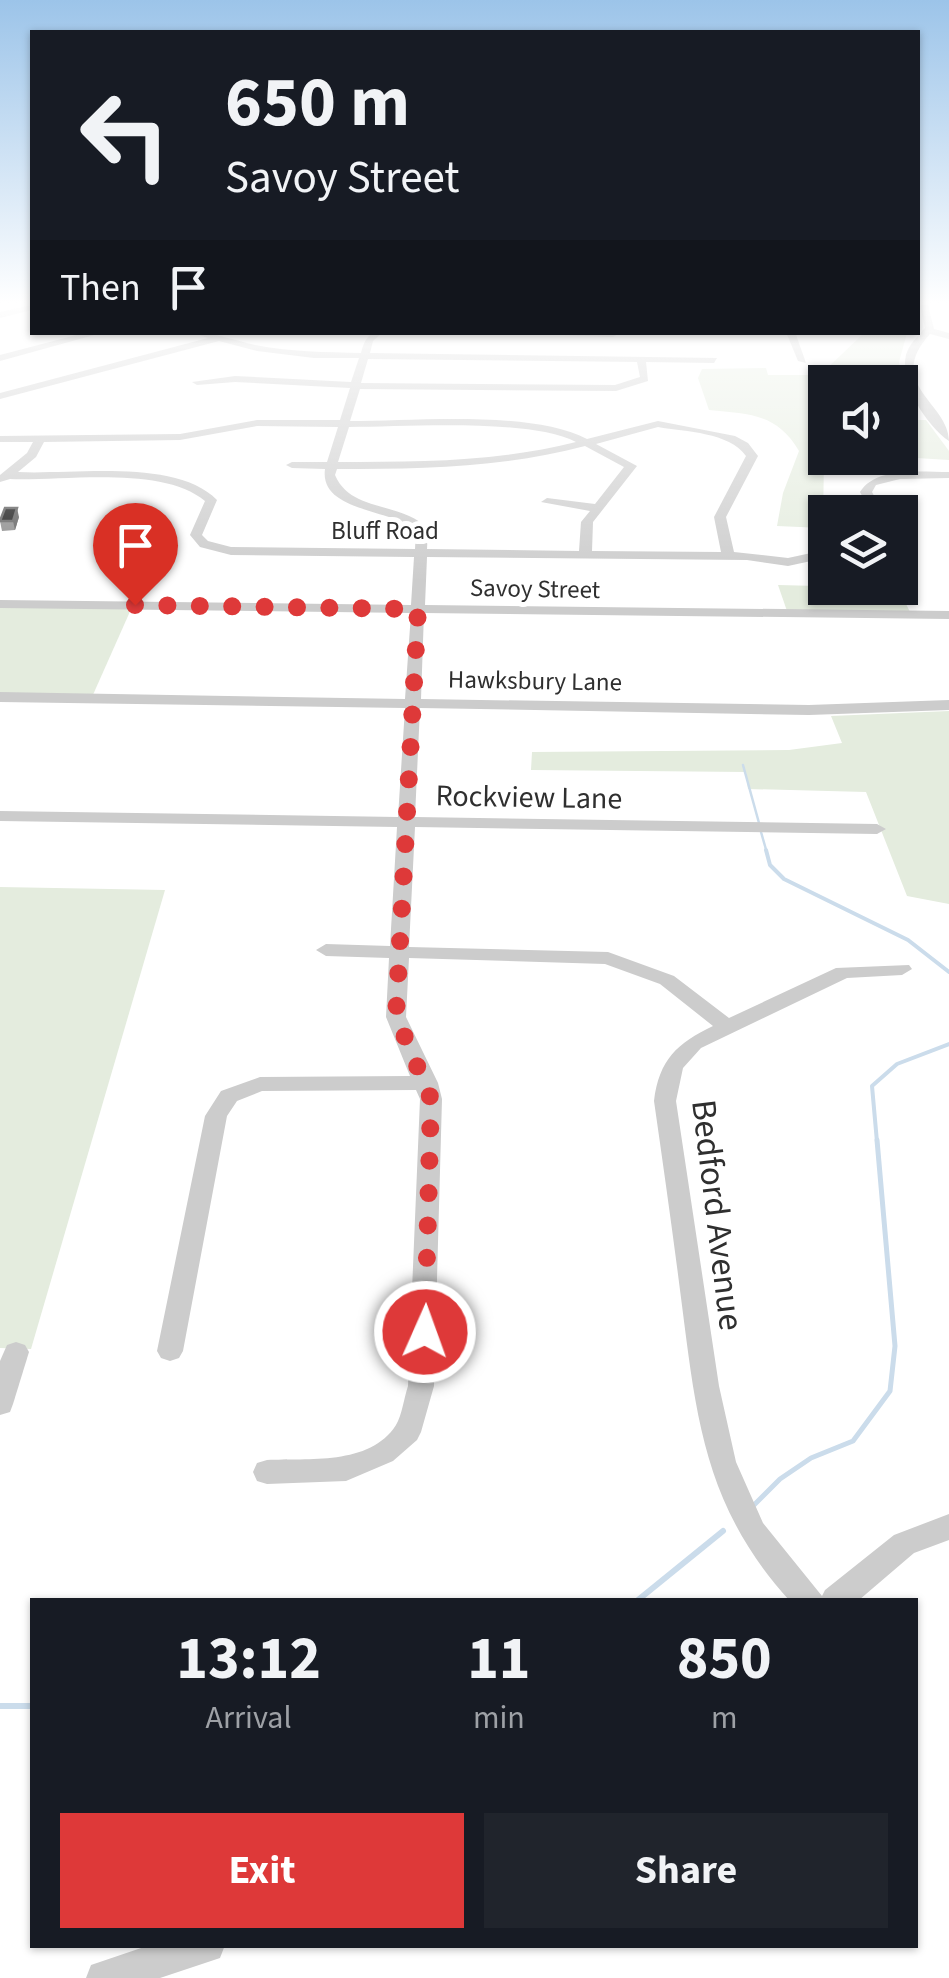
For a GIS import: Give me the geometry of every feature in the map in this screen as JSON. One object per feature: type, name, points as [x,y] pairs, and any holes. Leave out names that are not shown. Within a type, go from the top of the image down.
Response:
[{"type":"street","points":[[267,1472],[322,1473],[366,1462],[396,1444],[412,1420],[424,1368],[432,1114],[428,1084],[396,1016],[419,524],[407,516],[343,496],[330,482],[331,465],[352,397]]},
{"type":"street","points":[[919,397],[949,438]]},
{"type":"street","points":[[658,408],[658,424]]},
{"type":"street","points":[[0,439],[180,436],[257,422],[541,426],[590,442],[631,466],[584,532],[585,554]]},
{"type":"street","points":[[292,465],[466,464],[517,459],[658,424],[730,438],[752,453],[752,462],[720,517],[728,555]]},
{"type":"street","points":[[4,478],[32,455],[41,437]]},
{"type":"street","points":[[868,495],[872,482],[900,476],[949,475]]},
{"type":"street","name":"Bluff Road","points":[[4,478],[163,479],[192,486],[206,492],[210,500],[196,535],[216,549],[728,555],[788,562],[808,558]]},
{"type":"street","points":[[548,502],[598,508]]},
{"type":"street","name":"Savoy Street","points":[[0,604],[949,615]]},
{"type":"street","name":"Hawksbury Lane","points":[[0,697],[809,710],[949,705]]},
{"type":"street","name":"Rockview Lane","points":[[0,816],[877,830]]},
{"type":"street","points":[[326,950],[608,958],[667,980],[726,1026]]},
{"type":"street","name":"Bedford Avenue","points":[[807,1598],[773,1565],[743,1517],[713,1443],[665,1101],[668,1072],[676,1056],[726,1026],[844,972],[902,968]]},
{"type":"street","points":[[170,1350],[216,1116],[229,1096],[260,1084],[428,1084]]},
{"type":"street","points":[[0,1404],[16,1352]]},
{"type":"street","points":[[838,1598],[904,1544],[949,1527]]},
{"type":"street","points":[[104,1978],[198,1948]]},
{"type":"shaded area","points":[[705,397],[808,397],[808,475],[824,475],[823,495],[808,495],[808,527],[777,526],[783,493],[799,451],[781,429],[749,415],[709,410]]},
{"type":"shaded area","points":[[918,420],[926,420],[949,451],[949,460],[918,458]]},
{"type":"shaded area","points":[[778,585],[808,586],[808,605],[906,605],[910,612],[787,611]]},
{"type":"shaded area","points":[[0,606],[132,607],[92,697],[0,695]]},
{"type":"shaded area","points":[[949,711],[949,904],[907,896],[866,792],[748,789],[746,772],[531,770],[532,752],[789,750],[842,743],[831,716]]},
{"type":"shaded area","points":[[0,887],[165,890],[31,1349],[0,1348]]},
{"type":"building","points":[[5,508],[17,508],[13,521],[0,521]]},
{"type":"waterway","points":[[743,765],[759,823]]},
{"type":"waterway","points":[[761,832],[767,853]]},
{"type":"waterway","points":[[766,850],[770,865],[784,879],[908,940],[949,972]]},
{"type":"waterway","points":[[877,1142],[872,1086],[897,1064],[949,1044]]},
{"type":"waterway","points":[[754,1505],[780,1479],[811,1458],[853,1441],[890,1391],[895,1346],[877,1140]]},
{"type":"waterway","points":[[640,1598],[723,1531]]},
{"type":"waterway","points":[[0,1706],[30,1706]]},
{"type":"route","points":[[135,605],[418,609],[396,1016],[428,1084],[431,1099],[425,1332]]}]
